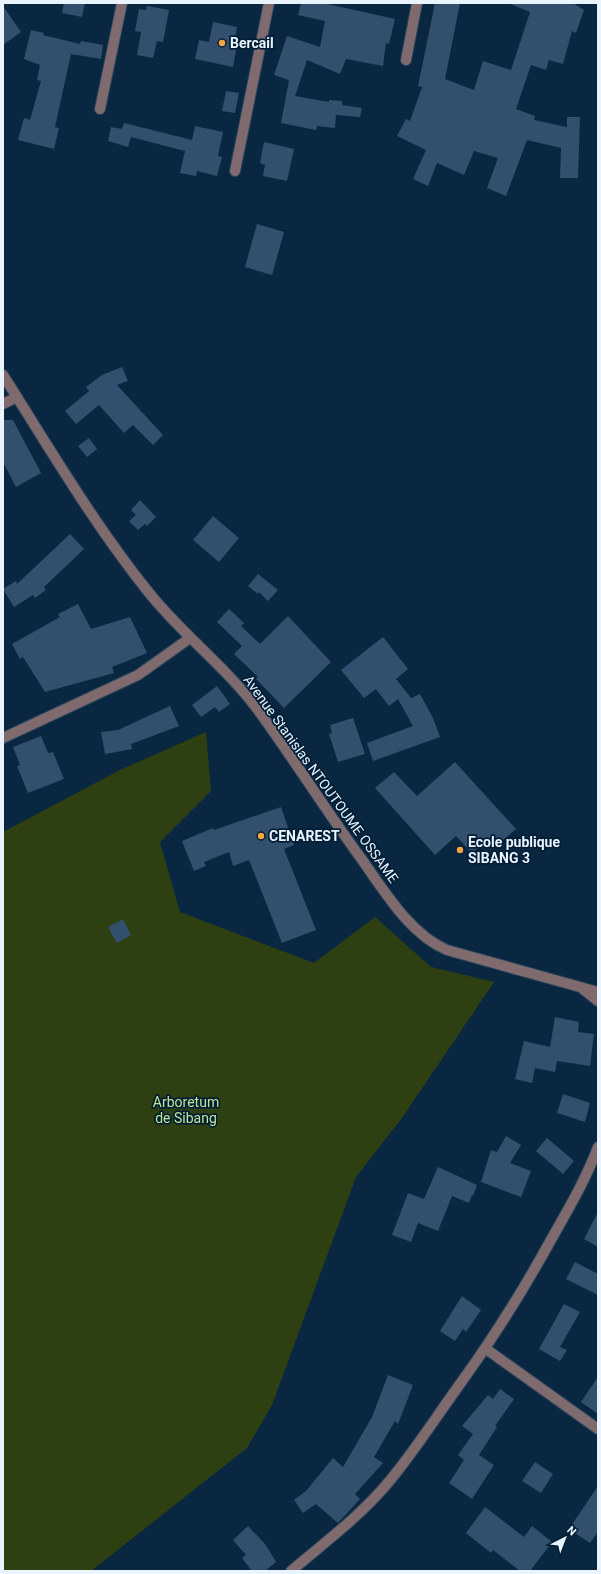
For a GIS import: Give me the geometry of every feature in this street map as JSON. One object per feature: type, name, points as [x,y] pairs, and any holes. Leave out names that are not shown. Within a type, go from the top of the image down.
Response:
[{"type":"street","points":[[100,108],[122,3]]},
{"type":"street","points":[[235,171],[269,3]]},
{"type":"street","points":[[406,60],[416,3]]},
{"type":"street","name":"Avenue Stanislas NTOUTOUME OSSAME","points":[[3,375],[110,541],[151,595],[190,638],[249,698],[368,868],[417,930],[433,944],[447,950],[598,992]]},
{"type":"street","points":[[3,404],[17,397]]},
{"type":"street","points":[[3,738],[138,675],[190,638]]},
{"type":"street","points":[[580,987],[598,1001]]},
{"type":"street","points":[[291,1571],[354,1518],[387,1484],[486,1349],[535,1270],[565,1216],[598,1147]]},
{"type":"street","points":[[486,1349],[598,1429]]},
{"type":"green space","name":"Arboretum de Sibang","points":[[206,732],[211,791],[160,842],[180,912],[314,963],[375,917],[431,967],[494,982],[402,1118],[356,1177],[272,1405],[247,1448],[91,1571],[3,1571],[3,832],[120,770]]},
{"type":"building","points":[[64,3],[85,3],[82,17],[62,13]]},
{"type":"building","points":[[301,3],[323,3],[395,19],[389,44],[386,43],[383,66],[346,59],[340,74],[307,60],[295,96],[329,102],[329,100],[342,101],[342,105],[362,108],[360,117],[336,115],[335,128],[317,126],[316,130],[281,123],[289,80],[274,75],[287,36],[320,47],[325,21],[298,15]]},
{"type":"building","points":[[435,3],[460,3],[445,79],[474,90],[483,61],[511,70],[530,12],[508,3],[573,3],[584,10],[576,33],[572,31],[563,64],[549,60],[546,70],[531,65],[516,109],[535,116],[534,120],[567,127],[567,117],[580,117],[578,178],[560,178],[561,148],[527,140],[506,196],[487,188],[498,158],[474,151],[464,175],[437,163],[428,186],[413,179],[426,150],[397,136],[406,119],[410,121],[422,87],[418,86]]},
{"type":"building","points":[[3,6],[21,32],[3,45]]},
{"type":"building","points":[[147,6],[169,10],[163,42],[157,41],[153,58],[137,55],[141,32],[135,31],[139,9],[146,10]]},
{"type":"building","points":[[213,22],[237,27],[234,44],[237,45],[233,67],[195,59],[199,40],[209,42]]},
{"type":"building","points":[[31,30],[44,33],[43,35],[80,44],[81,41],[103,45],[101,59],[71,54],[55,127],[59,128],[54,149],[18,140],[24,118],[30,120],[41,81],[37,80],[40,65],[24,59]]},
{"type":"building","points":[[226,91],[239,93],[235,113],[222,111]]},
{"type":"building","points":[[124,123],[192,140],[195,126],[223,132],[218,156],[222,157],[217,176],[197,171],[196,176],[180,173],[185,151],[131,137],[128,147],[108,141],[111,127],[122,129]]},
{"type":"building","points":[[264,142],[294,149],[287,181],[263,176],[265,165],[260,163]]},
{"type":"building","points":[[257,224],[284,232],[272,275],[245,267]]},
{"type":"building","points":[[122,367],[128,381],[117,385],[163,435],[153,445],[133,425],[124,433],[99,405],[76,424],[65,411],[89,391],[86,387],[102,375]]},
{"type":"building","points":[[3,420],[13,420],[41,473],[16,487],[3,462]]},
{"type":"building","points":[[89,438],[97,449],[87,457],[78,446]]},
{"type":"building","points":[[140,500],[156,517],[147,526],[145,524],[138,530],[129,521],[136,515],[131,510]]},
{"type":"building","points":[[213,516],[239,538],[219,562],[193,540]]},
{"type":"building","points":[[70,534],[84,549],[44,587],[46,590],[35,598],[33,595],[14,607],[3,589],[16,581],[17,584]]},
{"type":"building","points":[[258,574],[278,590],[268,601],[259,592],[258,594],[248,586]]},
{"type":"building","points":[[78,604],[91,629],[130,617],[147,653],[112,667],[114,673],[45,692],[23,657],[20,659],[12,644],[60,617],[58,614]]},
{"type":"building","points":[[229,609],[244,623],[241,626],[260,644],[288,616],[331,662],[284,708],[256,679],[258,677],[234,654],[242,646],[217,622]]},
{"type":"building","points":[[383,637],[408,669],[396,679],[411,698],[420,694],[433,718],[440,737],[373,761],[367,743],[413,726],[398,699],[389,706],[376,689],[364,698],[341,670]]},
{"type":"building","points":[[217,686],[230,704],[219,712],[215,707],[201,717],[192,705]]},
{"type":"building","points":[[170,706],[179,726],[131,744],[132,749],[105,754],[101,732],[118,730]]},
{"type":"building","points":[[353,718],[365,754],[338,762],[329,734],[332,733],[330,725]]},
{"type":"building","points":[[41,736],[48,753],[53,752],[64,779],[28,793],[17,766],[20,765],[13,747]]},
{"type":"building","points":[[455,762],[516,829],[495,847],[488,839],[472,853],[456,836],[435,855],[375,788],[394,772],[417,796]]},
{"type":"building","points":[[281,807],[294,845],[284,849],[316,930],[282,943],[249,860],[233,866],[229,852],[204,862],[206,866],[194,871],[182,841],[213,828],[214,830]]},
{"type":"building","points":[[123,919],[131,935],[117,943],[108,927]]},
{"type":"building","points":[[555,1017],[579,1022],[578,1032],[594,1034],[590,1066],[557,1061],[555,1072],[535,1068],[532,1083],[515,1079],[524,1041],[550,1047]]},
{"type":"building","points":[[563,1094],[590,1103],[585,1122],[557,1113]]},
{"type":"building","points":[[506,1136],[521,1145],[510,1163],[531,1171],[521,1197],[481,1182],[491,1150],[497,1152]]},
{"type":"building","points":[[547,1138],[574,1161],[563,1174],[536,1151]]},
{"type":"building","points":[[438,1167],[477,1185],[469,1203],[452,1196],[438,1231],[418,1223],[411,1242],[392,1235],[408,1193],[424,1199]]},
{"type":"building","points":[[598,1212],[598,1247],[584,1239]]},
{"type":"building","points":[[575,1262],[598,1274],[598,1295],[566,1279]]},
{"type":"building","points":[[462,1296],[481,1310],[466,1332],[463,1329],[455,1341],[440,1331]]},
{"type":"building","points":[[564,1304],[580,1312],[560,1347],[567,1350],[560,1361],[539,1349]]},
{"type":"building","points":[[388,1375],[413,1385],[398,1424],[395,1421],[374,1457],[383,1463],[355,1494],[360,1499],[338,1523],[316,1504],[303,1513],[294,1500],[306,1491],[333,1458],[343,1467],[372,1417]]},
{"type":"building","points":[[598,1377],[598,1414],[581,1402]]},
{"type":"building","points":[[500,1389],[514,1399],[495,1426],[497,1427],[479,1455],[494,1465],[472,1499],[449,1483],[464,1460],[458,1455],[473,1434],[462,1426],[488,1395],[493,1399]]},
{"type":"building","points":[[535,1462],[553,1474],[541,1493],[522,1481]]},
{"type":"building","points":[[598,1486],[598,1532],[590,1543],[569,1529]]},
{"type":"building","points":[[485,1507],[524,1537],[532,1526],[552,1542],[530,1571],[520,1571],[493,1550],[491,1553],[466,1533]]},
{"type":"building","points":[[248,1526],[266,1545],[276,1562],[265,1571],[252,1571],[242,1558],[246,1555],[233,1540]]},
{"type":"place","name":"Bercail","points":[[222,43]]},
{"type":"place","name":"CENAREST","points":[[261,836]]},
{"type":"place","name":"Ecole publique SIBANG 3","points":[[460,850]]}]
